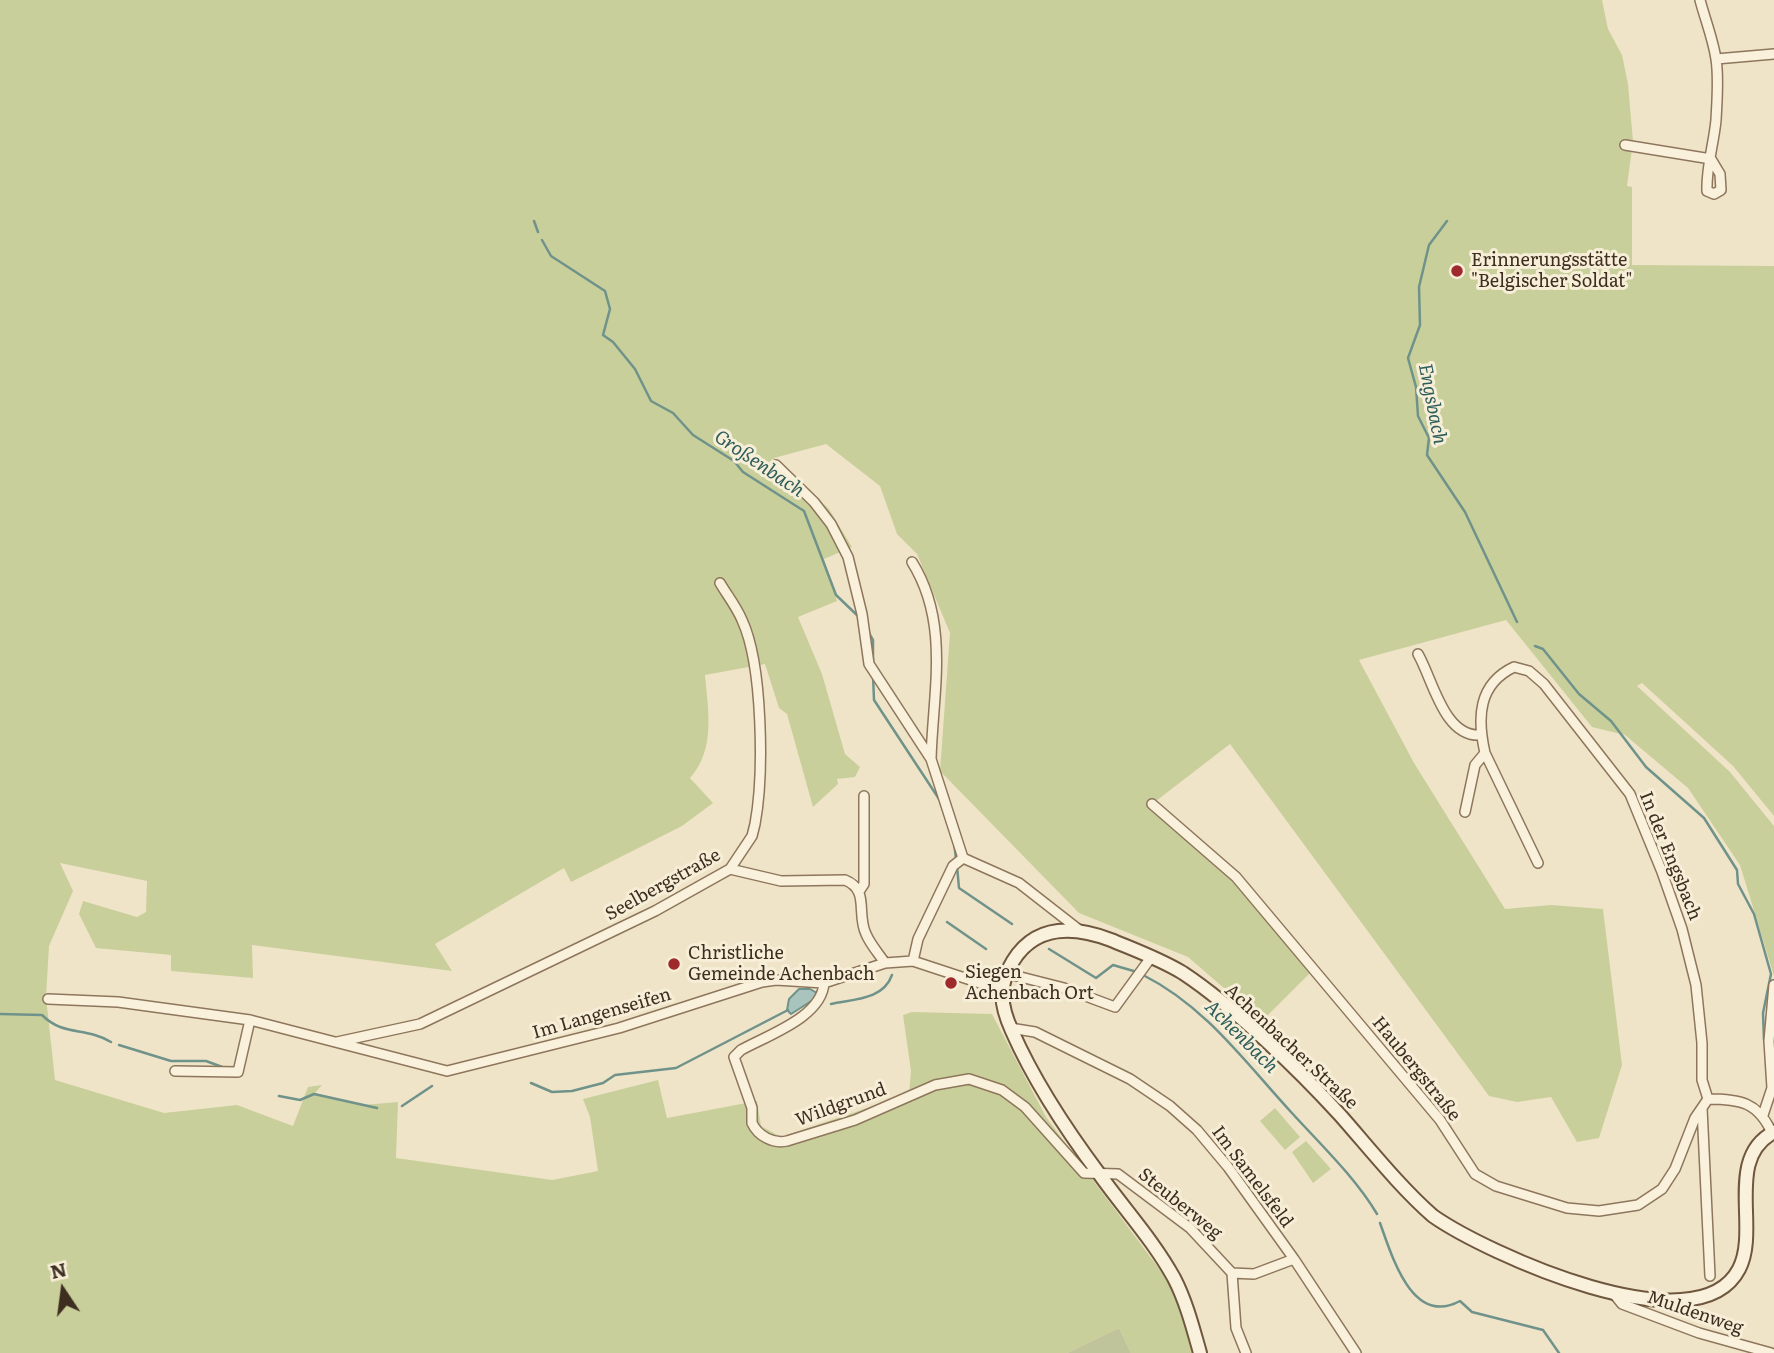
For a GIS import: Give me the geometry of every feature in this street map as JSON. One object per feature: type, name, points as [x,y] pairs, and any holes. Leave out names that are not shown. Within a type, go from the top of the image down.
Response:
[{"type":"main road","points":[[1079,929],[1059,929],[1031,941],[1020,950],[1006,973],[1001,990],[1010,1028],[1046,1095],[1100,1175],[1152,1241],[1175,1281],[1194,1329],[1200,1353]]},
{"type":"main road","name":"Achenbacher Straße","points":[[1079,929],[1152,956],[1183,974],[1239,1017],[1336,1111],[1433,1216],[1451,1228],[1500,1251],[1614,1293],[1668,1300],[1703,1298],[1720,1291],[1733,1280],[1745,1253],[1751,1159],[1763,1139],[1773,1132]]},
{"type":"street","points":[[1625,145],[1711,159],[1717,91],[1716,59],[1700,0]]},
{"type":"street","points":[[1716,59],[1742,57],[1752,52],[1774,54]]},
{"type":"street","points":[[776,466],[814,502],[839,537],[848,557],[857,592],[869,664],[932,759],[963,858],[1019,883],[1079,929]]},
{"type":"street","points":[[912,562],[921,576],[935,621],[939,663],[932,759]]},
{"type":"street","name":"Seelbergstraße","points":[[335,1042],[420,1024],[655,911],[730,869],[752,836],[755,824],[761,730],[752,651],[743,621],[720,583]]},
{"type":"street","points":[[1418,654],[1455,726],[1469,736],[1481,735]]},
{"type":"street","name":"In der Engsbach","points":[[1538,863],[1485,753],[1481,735],[1481,714],[1487,689],[1497,675],[1514,667],[1529,671],[1544,684],[1630,794],[1682,929],[1696,985],[1702,1042],[1710,1276]]},
{"type":"street","points":[[1465,812],[1475,765],[1485,753]]},
{"type":"street","points":[[864,796],[864,884],[860,890],[865,933],[885,963]]},
{"type":"street","name":"Haubergstraße","points":[[1153,804],[1236,877],[1432,1109],[1475,1174],[1485,1180],[1567,1208],[1626,1209],[1649,1200],[1662,1189],[1675,1169],[1705,1103]]},
{"type":"street","points":[[913,961],[918,939],[953,866],[963,858]]},
{"type":"street","points":[[730,869],[781,881],[845,880],[860,890]]},
{"type":"street","points":[[1006,973],[1064,988],[1115,1007],[1152,956]]},
{"type":"street","name":"Im Langenseifen","points":[[48,999],[118,1002],[250,1020],[447,1071],[619,1028],[762,982],[776,980],[824,983],[885,963],[913,961],[1001,990]]},
{"type":"street","name":"Wildgrund","points":[[824,983],[824,992],[816,1007],[741,1050],[734,1057],[752,1108],[752,1123],[764,1136],[779,1143],[787,1141],[855,1120],[934,1085],[970,1079],[1002,1090],[1025,1107],[1084,1173],[1100,1175]]},
{"type":"street","points":[[1763,1115],[1772,1088],[1769,1041],[1774,985]]},
{"type":"street","points":[[174,1071],[238,1072],[250,1020]]},
{"type":"street","name":"Im Samelsfeld","points":[[1010,1028],[1035,1031],[1130,1080],[1170,1106],[1197,1130],[1228,1167],[1294,1259],[1356,1353]]},
{"type":"street","points":[[1705,1103],[1737,1100],[1763,1115],[1773,1132]]},
{"type":"street","name":"Steuberweg","points":[[1100,1175],[1118,1174],[1190,1228],[1232,1273]]},
{"type":"street","points":[[1246,1353],[1236,1328],[1232,1273],[1254,1274],[1294,1259]]},
{"type":"street","name":"Muldenweg","points":[[1614,1293],[1622,1304],[1712,1337],[1771,1353]]},
{"type":"green space","points":[[0,0],[1602,0],[1608,29],[1622,55],[1628,84],[1633,141],[1627,186],[1632,187],[1632,265],[1774,266],[1774,816],[1733,766],[1642,683],[1637,686],[1730,772],[1774,826],[1774,976],[1740,865],[1688,788],[1625,735],[1592,727],[1506,620],[1359,660],[1414,763],[1505,909],[1551,905],[1603,909],[1622,1065],[1599,1138],[1577,1142],[1551,1097],[1517,1102],[1489,1096],[1230,744],[1156,801],[1244,883],[1311,972],[1262,1021],[1188,957],[1079,913],[940,771],[950,633],[917,554],[897,534],[880,486],[826,444],[774,458],[829,509],[852,547],[824,559],[837,601],[798,617],[822,674],[845,754],[860,767],[855,777],[837,779],[838,784],[813,807],[787,714],[779,708],[765,664],[705,675],[707,742],[704,755],[690,778],[713,803],[682,826],[571,882],[564,868],[435,944],[452,971],[252,945],[253,978],[171,971],[171,955],[96,948],[79,914],[83,901],[137,917],[146,912],[147,881],[60,863],[73,891],[49,946],[46,997],[55,1080],[164,1113],[237,1105],[293,1126],[308,1087],[322,1085],[315,1093],[363,1105],[398,1102],[396,1158],[552,1180],[598,1171],[590,1117],[583,1099],[658,1080],[667,1118],[757,1101],[761,1126],[781,1137],[909,1094],[911,1071],[903,1015],[912,1012],[992,1014],[1046,1117],[1175,1290],[1192,1353],[1131,1353],[1119,1328],[1067,1353],[0,1353]]},
{"type":"green space","points":[[1275,1108],[1300,1137],[1285,1150],[1260,1121]]},
{"type":"green space","points":[[1306,1141],[1331,1169],[1313,1183],[1292,1152]]},
{"type":"green space","points":[[1119,1328],[1131,1353],[1067,1353]]},
{"type":"water","points":[[799,989],[810,989],[817,993],[813,1000],[791,1014],[787,1010],[789,999]]},
{"type":"waterway","name":"Großenbach","points":[[534,221],[538,232]]},
{"type":"waterway","name":"Engsbach","points":[[1447,221],[1429,245],[1419,287],[1420,325],[1408,358],[1416,387],[1418,416],[1429,438],[1427,455],[1465,512],[1517,622]]},
{"type":"waterway","name":"Großenbach","points":[[542,240],[551,256],[605,291],[610,309],[603,335],[613,342],[635,369],[651,401],[673,413],[693,435],[734,461],[743,472],[804,511],[836,595],[859,617]]},
{"type":"waterway","name":"Großenbach","points":[[868,631],[873,640],[873,665]]},
{"type":"waterway","name":"Engsbach","points":[[1535,646],[1543,649],[1579,694],[1611,721],[1646,767],[1704,818],[1737,870],[1738,884],[1754,914],[1771,974],[1763,1013],[1764,1040]]},
{"type":"waterway","name":"Großenbach","points":[[873,675],[874,700],[941,802]]},
{"type":"waterway","name":"Großenbach","points":[[954,841],[956,859]]},
{"type":"waterway","name":"Großenbach","points":[[957,866],[959,888],[1012,924]]},
{"type":"waterway","name":"Achenbach","points":[[947,922],[986,949]]},
{"type":"waterway","name":"Achenbach","points":[[1049,949],[1096,978],[1113,965],[1137,972]]},
{"type":"waterway","name":"Achenbach","points":[[831,1004],[875,994],[888,983],[892,975]]},
{"type":"waterway","name":"Achenbach","points":[[1143,975],[1186,1002],[1223,1036],[1348,1174],[1377,1214]]},
{"type":"waterway","name":"Achenbach","points":[[531,1083],[552,1092],[572,1091],[603,1083],[615,1075],[676,1068],[788,1010]]},
{"type":"waterway","name":"Achenbach","points":[[0,1014],[42,1015],[58,1026],[92,1034],[111,1042]]},
{"type":"waterway","name":"Achenbach","points":[[119,1045],[171,1061],[206,1061],[225,1068]]},
{"type":"waterway","name":"Achenbach","points":[[402,1106],[432,1086]]},
{"type":"waterway","name":"Achenbach","points":[[279,1096],[300,1100],[314,1094],[377,1108]]},
{"type":"waterway","name":"Achenbach","points":[[1380,1223],[1398,1269],[1417,1296],[1429,1304],[1443,1306],[1460,1301],[1472,1312],[1543,1330],[1559,1353]]},
{"type":"place","name":"Erinnerungsstätte \"Belgischer Soldat\"","points":[[1457,271]]},
{"type":"place","name":"Christliche Gemeinde Achenbach","points":[[674,964]]},
{"type":"place","name":"Siegen Achenbach Ort","points":[[951,983]]}]
